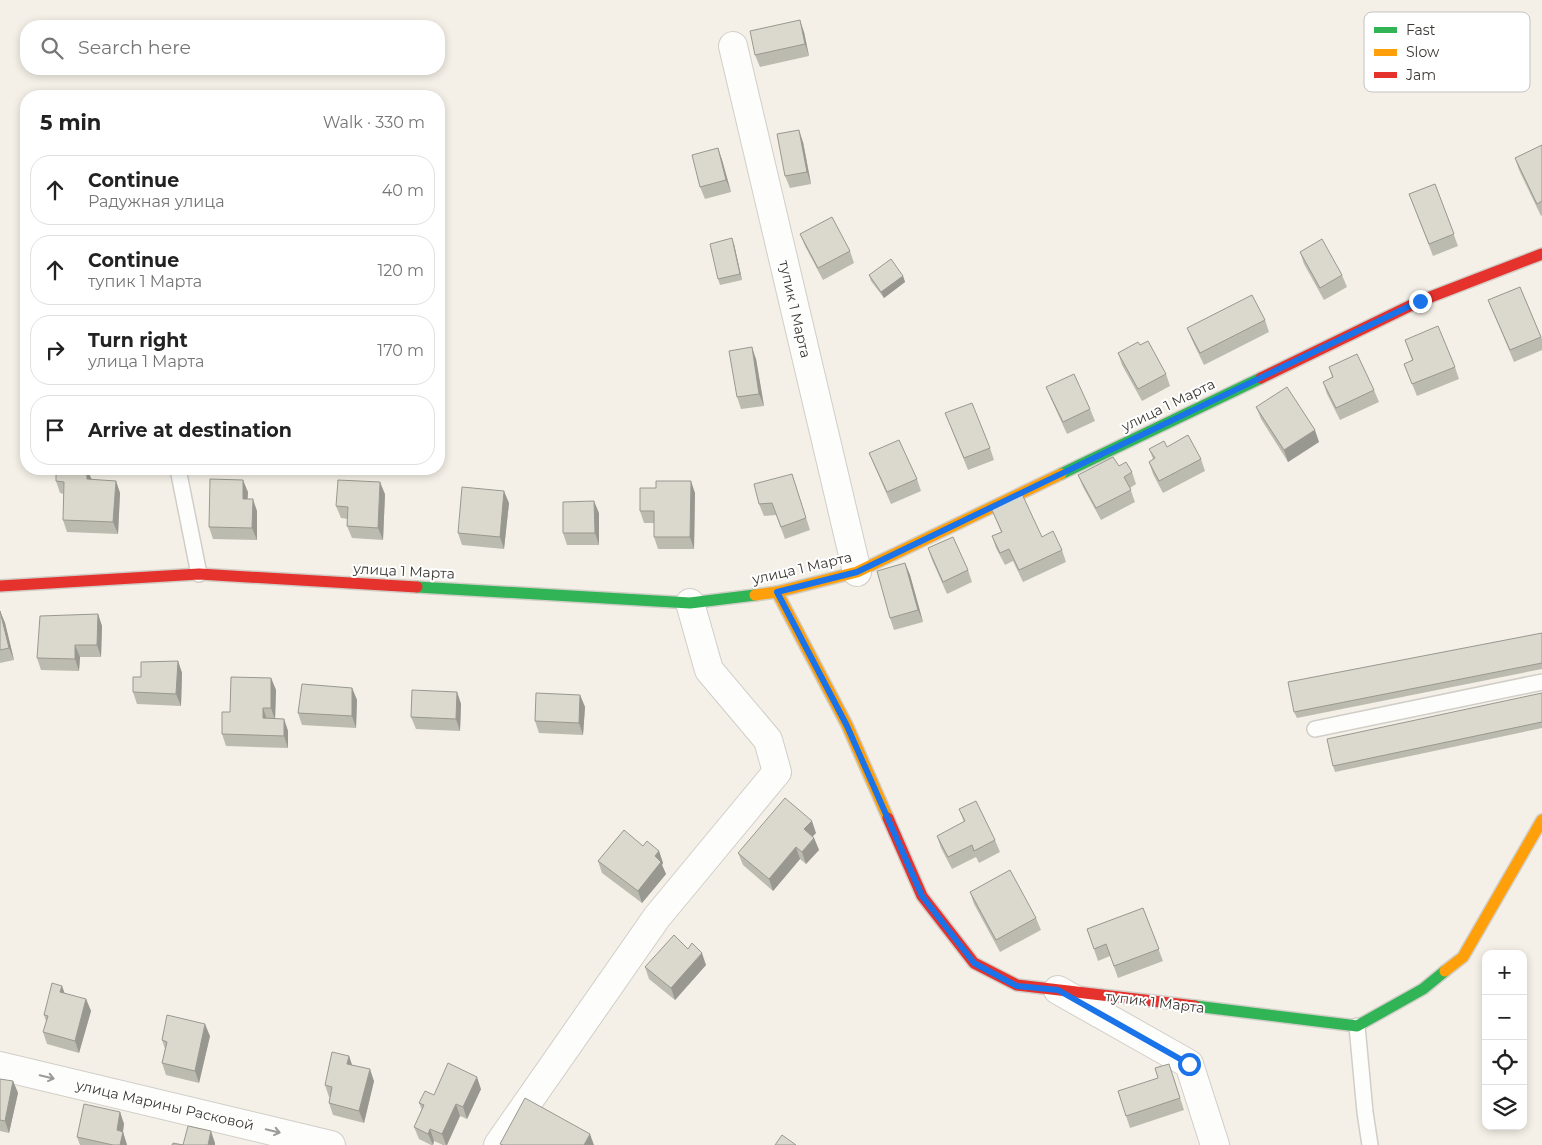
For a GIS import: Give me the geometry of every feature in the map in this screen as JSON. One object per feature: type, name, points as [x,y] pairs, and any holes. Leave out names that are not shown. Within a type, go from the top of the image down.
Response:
[{"type":"street","name":"тупик 1 Марта","points":[[733,46],[857,572]]},
{"type":"street","name":"улица 1 Марта","points":[[0,586],[199,574],[690,603],[777,592],[857,572],[1420,301],[1542,254]]},
{"type":"street","name":"тупик 1 Марта","points":[[777,592],[847,726],[922,896],[974,963],[1017,986],[1357,1026]]},
{"type":"street","points":[[498,1145],[657,917],[777,772],[768,740],[709,670],[690,603]]},
{"type":"street","points":[[1357,1026],[1423,989],[1463,958],[1542,820]]},
{"type":"street","points":[[1058,990],[1189,1064],[1215,1145]]},
{"type":"street","name":"улица Марины Расковой","points":[[0,1066],[331,1145]]},
{"type":"lane","points":[[179,475],[199,574]]},
{"type":"lane","points":[[1315,729],[1542,682]]},
{"type":"lane","points":[[1357,1026],[1370,1145]]},
{"type":"building","points":[[800,20],[805,44],[755,55],[750,31]]},
{"type":"building","points":[[799,130],[807,172],[785,176],[777,134]]},
{"type":"building","points":[[1542,145],[1542,201],[1537,204],[1515,158]]},
{"type":"building","points":[[718,148],[726,180],[700,187],[692,155]]},
{"type":"building","points":[[1435,184],[1454,234],[1429,244],[1409,194]]},
{"type":"building","points":[[832,217],[850,251],[818,268],[800,234]]},
{"type":"building","points":[[732,238],[740,274],[718,279],[710,244]]},
{"type":"building","points":[[1322,239],[1342,275],[1320,288],[1300,252]]},
{"type":"building","points":[[891,259],[903,276],[881,292],[869,275]]},
{"type":"building","points":[[1520,287],[1541,337],[1510,350],[1488,300]]},
{"type":"building","points":[[1252,295],[1265,320],[1200,353],[1187,328]]},
{"type":"building","points":[[1438,326],[1455,367],[1412,384],[1404,364],[1413,360],[1405,340]]},
{"type":"building","points":[[1148,341],[1166,374],[1138,389],[1118,353],[1138,342],[1140,345]]},
{"type":"building","points":[[752,347],[759,394],[737,397],[729,351]]},
{"type":"building","points":[[1357,354],[1374,390],[1336,408],[1323,382],[1333,377],[1329,367]]},
{"type":"building","points":[[1074,374],[1090,409],[1063,422],[1046,387]]},
{"type":"building","points":[[1287,387],[1315,430],[1284,450],[1256,407]]},
{"type":"building","points":[[972,403],[990,448],[964,458],[945,413]]},
{"type":"building","points":[[1188,435],[1201,459],[1159,481],[1149,462],[1155,458],[1149,449],[1164,441],[1167,447]]},
{"type":"building","points":[[899,440],[917,479],[887,492],[869,453]]},
{"type":"building","points":[[1113,457],[1119,466],[1126,462],[1132,472],[1124,477],[1131,490],[1096,508],[1078,475]]},
{"type":"building","points":[[792,474],[806,518],[781,527],[772,503],[759,504],[754,484]]},
{"type":"building","points":[[56,475],[87,475],[87,479],[116,481],[113,522],[63,520],[64,482],[56,481]]},
{"type":"building","points":[[210,479],[243,480],[243,499],[253,499],[252,528],[209,527]]},
{"type":"building","points":[[338,480],[380,482],[378,528],[347,526],[348,507],[336,506]]},
{"type":"building","points":[[656,481],[691,481],[690,537],[654,537],[654,511],[640,511],[640,488],[656,488]]},
{"type":"building","points":[[462,487],[504,491],[500,537],[458,533]]},
{"type":"building","points":[[1022,494],[1042,537],[1053,531],[1062,550],[1019,570],[1009,549],[1000,553],[992,536],[1002,532],[991,508]]},
{"type":"building","points":[[594,501],[595,533],[563,533],[563,502]]},
{"type":"building","points":[[953,537],[968,570],[943,582],[928,548]]},
{"type":"building","points":[[905,563],[918,610],[890,618],[877,571]]},
{"type":"building","points":[[0,611],[9,648],[0,650]]},
{"type":"building","points":[[98,614],[97,645],[75,645],[75,659],[37,658],[40,616]]},
{"type":"building","points":[[1542,633],[1542,663],[1294,712],[1288,682]]},
{"type":"building","points":[[178,661],[176,694],[133,692],[133,677],[141,677],[141,662]]},
{"type":"building","points":[[231,677],[271,678],[271,708],[263,708],[263,718],[284,719],[284,736],[222,734],[222,712],[230,712]]},
{"type":"building","points":[[302,684],[352,688],[352,716],[298,713]]},
{"type":"building","points":[[412,690],[457,692],[456,719],[411,717]]},
{"type":"building","points":[[536,693],[580,695],[579,723],[535,721]]},
{"type":"building","points":[[1542,693],[1542,722],[1333,766],[1327,739]]},
{"type":"building","points":[[785,798],[812,821],[804,829],[814,838],[802,852],[796,847],[769,879],[738,853]]},
{"type":"building","points":[[976,801],[995,840],[974,851],[972,845],[948,857],[937,836],[965,821],[959,809]]},
{"type":"building","points":[[624,830],[643,846],[647,841],[659,851],[655,856],[661,862],[638,891],[598,861]]},
{"type":"building","points":[[1010,870],[1036,918],[996,940],[970,892]]},
{"type":"building","points":[[1143,908],[1159,949],[1114,966],[1106,944],[1094,949],[1087,929]]},
{"type":"building","points":[[674,935],[688,949],[692,943],[702,953],[671,988],[645,967]]},
{"type":"building","points":[[52,983],[62,986],[60,992],[86,999],[75,1041],[43,1032],[48,1016],[44,1015]]},
{"type":"building","points":[[167,1015],[205,1024],[195,1071],[162,1063],[167,1042],[162,1040]]},
{"type":"building","points":[[332,1052],[349,1056],[347,1064],[370,1069],[359,1111],[329,1103],[332,1087],[325,1085]]},
{"type":"building","points":[[448,1063],[477,1077],[463,1107],[456,1104],[442,1134],[430,1129],[428,1134],[414,1127],[424,1105],[419,1103],[425,1091],[434,1095]]},
{"type":"building","points":[[1169,1064],[1180,1098],[1126,1116],[1118,1091],[1158,1078],[1155,1068]]},
{"type":"building","points":[[0,1079],[13,1081],[5,1121],[0,1120]]},
{"type":"building","points":[[525,1098],[590,1134],[584,1145],[500,1144]]},
{"type":"building","points":[[84,1104],[120,1112],[117,1130],[123,1132],[120,1145],[77,1137]]},
{"type":"building","points":[[188,1126],[211,1131],[208,1145],[183,1145]]},
{"type":"building","points":[[782,1135],[796,1145],[775,1145]]},
{"type":"traffic: fast","points":[[1061,474],[1261,378]]},
{"type":"traffic: fast","points":[[417,587],[690,603],[755,595]]},
{"type":"traffic: fast","points":[[1195,1006],[1357,1026],[1423,989],[1445,971]]},
{"type":"traffic: slow","points":[[755,595],[777,592],[857,572],[1061,474]]},
{"type":"traffic: slow","points":[[777,592],[847,725],[888,818]]},
{"type":"traffic: slow","points":[[1445,971],[1463,957],[1542,820]]},
{"type":"traffic: jam","points":[[1261,378],[1420,301],[1542,254]]},
{"type":"traffic: jam","points":[[0,586],[199,574],[417,587]]},
{"type":"traffic: jam","points":[[888,818],[922,896],[974,963],[1017,985],[1195,1006]]},
{"type":"route","points":[[1189,1064],[1058,990],[1017,986],[974,963],[922,896],[847,726],[777,592],[857,572],[1420,301]]}]
